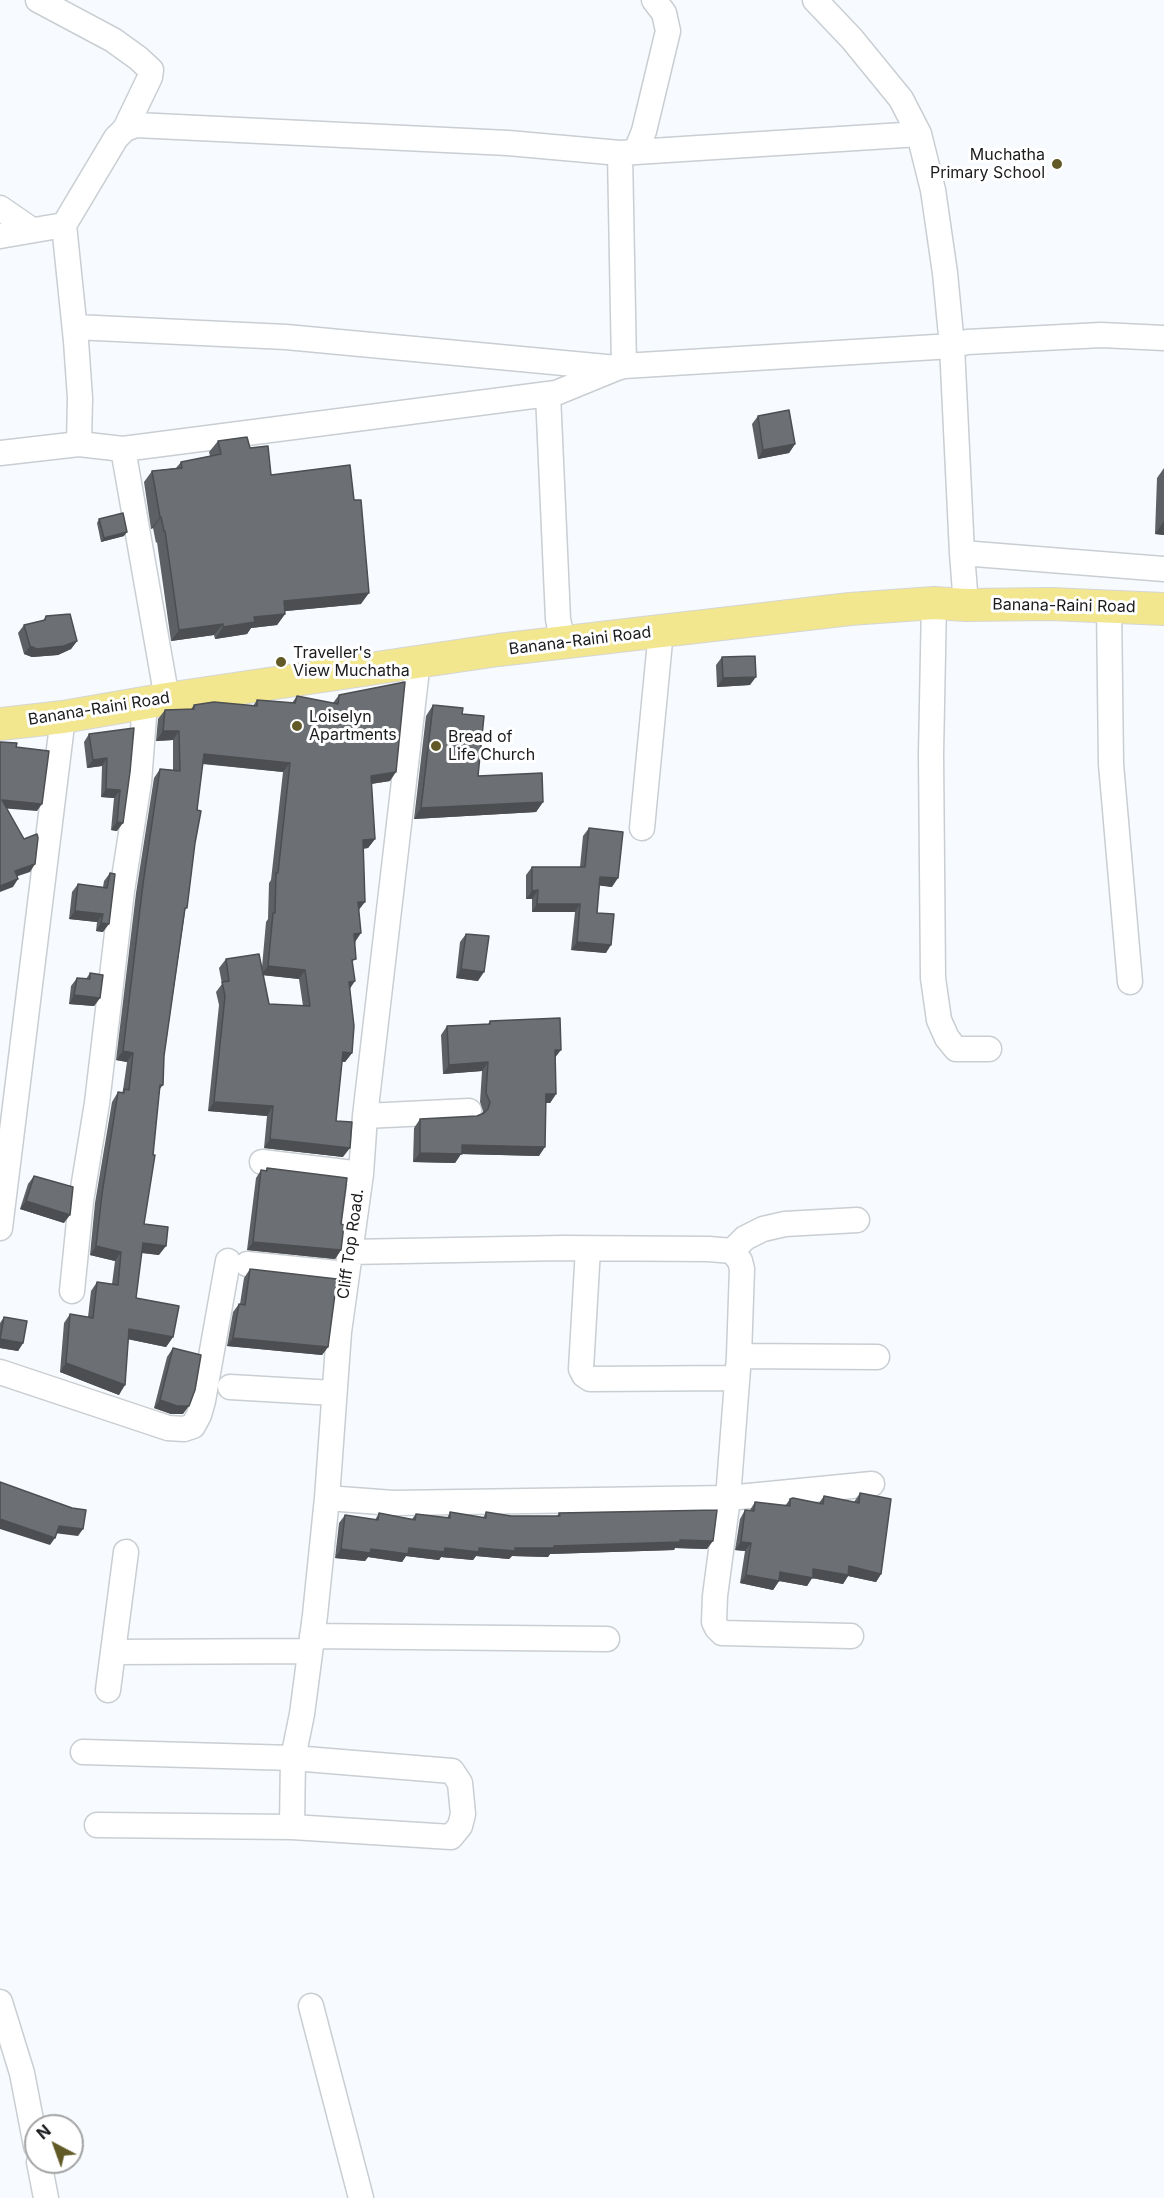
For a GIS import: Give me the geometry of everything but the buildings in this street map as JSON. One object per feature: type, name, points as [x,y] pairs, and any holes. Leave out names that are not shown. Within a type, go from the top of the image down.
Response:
[{"type":"main road","name":"Banana-Raini Road","points":[[0,724],[63,717],[418,662],[850,609],[934,603],[1051,604],[1164,609]]},
{"type":"street","points":[[38,0],[114,40],[151,70],[150,77],[125,129],[116,138],[64,225],[80,398],[79,444]]},
{"type":"street","points":[[620,367],[628,152],[644,131],[668,31],[664,13],[654,0]]},
{"type":"street","points":[[815,0],[852,39],[901,99],[919,134],[933,190],[945,273],[952,346],[966,604]]},
{"type":"street","points":[[125,129],[136,125],[508,143],[628,152],[919,134]]},
{"type":"street","points":[[0,208],[32,231]]},
{"type":"street","points":[[0,236],[64,225]]},
{"type":"street","points":[[75,327],[285,337],[620,367],[952,346],[967,342],[1101,335],[1164,338]]},
{"type":"street","points":[[0,453],[79,444],[123,449],[548,394],[565,391],[620,367]]},
{"type":"street","points":[[548,394],[558,619],[563,643]]},
{"type":"street","points":[[72,1291],[81,1201],[97,1103],[122,891],[139,782],[156,701],[123,449]]},
{"type":"street","points":[[962,553],[1164,569]]},
{"type":"street","points":[[934,603],[931,754],[933,978],[939,1020],[947,1038],[956,1049],[989,1049]]},
{"type":"street","points":[[1109,606],[1111,764],[1130,982]]},
{"type":"street","points":[[642,828],[662,631]]},
{"type":"street","name":"Cliff Top Road.","points":[[292,1827],[293,1758],[302,1714],[311,1643],[327,1498],[334,1393],[348,1263],[361,1174],[365,1116],[418,662]]},
{"type":"street","points":[[0,1228],[63,717]]},
{"type":"street","points":[[365,1116],[469,1111]]},
{"type":"street","points":[[262,1162],[361,1174]]},
{"type":"street","points":[[732,1251],[745,1238],[763,1229],[785,1224],[857,1220]]},
{"type":"street","points":[[588,1249],[581,1369],[584,1376],[590,1379],[877,1357]]},
{"type":"street","points":[[0,1372],[168,1428],[184,1429],[193,1426],[199,1415],[237,1262],[348,1263],[588,1249],[732,1251],[740,1261],[742,1269],[738,1367],[728,1498],[715,1596],[714,1622],[722,1633],[851,1636]]},
{"type":"street","points":[[230,1387],[334,1393]]},
{"type":"street","points":[[327,1498],[393,1503],[728,1498],[872,1484]]},
{"type":"street","points":[[108,1690],[126,1552]]},
{"type":"street","points":[[113,1652],[311,1643],[607,1639]]},
{"type":"street","points":[[83,1752],[293,1758],[452,1771],[460,1783],[463,1814],[460,1826],[451,1837],[292,1827],[97,1825]]},
{"type":"street","points":[[0,2002],[22,2073],[30,2114]]},
{"type":"street","points":[[311,2006],[361,2198]]},
{"type":"street","points":[[41,2174],[46,2198]]},
{"type":"place","name":"Muchatha Primary School","points":[[1057,164]]},
{"type":"place","name":"Traveller's View Muchatha","points":[[281,662]]},
{"type":"place","name":"Loiselyn Apartments","points":[[297,726]]},
{"type":"place","name":"Bread of Life Church","points":[[436,746]]}]
